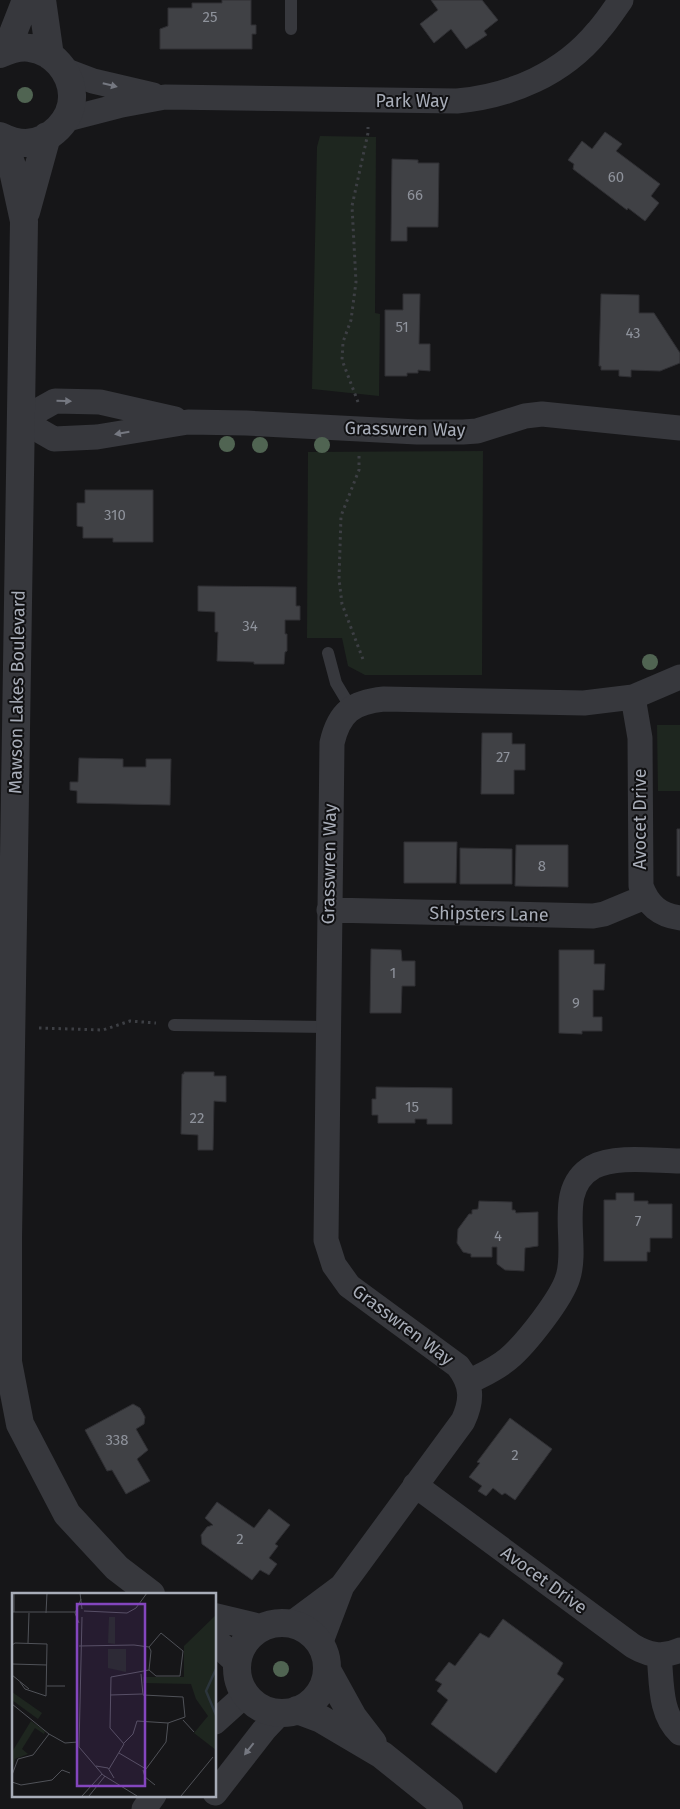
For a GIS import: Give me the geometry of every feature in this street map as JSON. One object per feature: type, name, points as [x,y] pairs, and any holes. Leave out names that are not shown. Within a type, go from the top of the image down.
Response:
[{"type":"street","points":[[3,52],[26,0]]},
{"type":"street","points":[[42,0],[57,63]]},
{"type":"street","name":"Park Way","points":[[57,63],[93,81],[165,97],[457,102],[488,97],[516,89],[555,70],[580,51],[621,0]]},
{"type":"street","points":[[3,52],[13,48],[30,48],[46,52],[57,63]]},
{"type":"street","name":"Mawson Lakes Boulevard","points":[[57,63],[70,80],[72,96],[67,115],[56,128],[31,190],[24,221],[11,1028],[8,1362],[5,1373],[20,1424],[67,1514],[117,1568],[150,1593]]},
{"type":"street","name":"Park Way","points":[[56,128],[104,109],[165,97]]},
{"type":"street","points":[[1,136],[10,141],[26,143],[40,140],[56,128]]},
{"type":"street","name":"Mawson Lakes Boulevard","points":[[1,136],[12,166],[24,221]]},
{"type":"street","name":"Grasswren Way","points":[[21,420],[55,401],[100,402],[188,422]]},
{"type":"street","name":"Grasswren Way","points":[[21,420],[54,439],[97,437],[188,422],[246,423],[417,432],[463,432],[477,431],[525,416],[542,414],[680,428]]},
{"type":"street","points":[[351,708],[368,700],[384,698],[584,703],[633,697],[680,677]]},
{"type":"street","name":"Avocet Drive","points":[[633,697],[640,738],[640,875],[645,897]]},
{"type":"street","name":"Grasswren Way","points":[[351,708],[340,719],[335,728],[332,743],[325,1227],[329,1254],[334,1266],[349,1286],[458,1366],[468,1382]]},
{"type":"street","points":[[645,897],[651,906],[658,911],[680,918]]},
{"type":"street","name":"Shipsters Lane","points":[[329,910],[593,916],[604,914],[645,897]]},
{"type":"street","points":[[320,1644],[342,1586],[463,1421],[471,1397],[468,1382],[494,1369],[516,1351],[561,1293],[568,1276],[570,1261],[570,1202],[573,1191],[584,1174],[594,1166],[615,1160],[680,1161]]},
{"type":"street","name":"Avocet Drive","points":[[415,1486],[632,1646],[641,1651],[670,1652]]},
{"type":"street","points":[[291,1624],[342,1586]]},
{"type":"street","points":[[216,1617],[260,1628]]},
{"type":"street","points":[[328,1670],[324,1686],[316,1698],[304,1707],[289,1711],[271,1712],[256,1706],[245,1695],[236,1672],[237,1661],[243,1644],[254,1632],[267,1624],[283,1622],[299,1625],[307,1630],[320,1644],[326,1655],[328,1670],[353,1717],[382,1754]]},
{"type":"street","points":[[216,1643],[237,1661]]},
{"type":"street","points":[[670,1652],[665,1712],[671,1724],[680,1733]]},
{"type":"street","points":[[216,1721],[245,1695]]},
{"type":"street","points":[[289,1711],[321,1719],[382,1754],[448,1809]]},
{"type":"street","points":[[216,1791],[264,1730],[289,1711]]},
{"type":"street","points":[[144,1809],[153,1796]]},
{"type":"street","points":[[204,1809],[213,1796]]},
{"type":"lane","points":[[291,0],[291,30]]},
{"type":"lane","points":[[328,653],[336,683],[351,708]]},
{"type":"lane","points":[[174,1025],[327,1026]]},
{"type":"path","points":[[358,402],[342,360],[356,282],[352,206],[368,132],[366,101]]},
{"type":"path","points":[[358,450],[359,470],[341,516],[339,579],[342,604],[364,662]]},
{"type":"path","points":[[11,1028],[103,1030],[130,1021],[174,1025]]},
{"type":"shaded area","points":[[320,136],[376,137],[375,313],[380,314],[379,396],[312,389],[317,147]]},
{"type":"shaded area","points":[[483,451],[482,675],[365,675],[348,666],[342,638],[307,638],[308,452]]},
{"type":"shaded area","points":[[657,725],[680,725],[680,791],[658,791]]},
{"type":"building","points":[[222,0],[251,0],[251,25],[256,25],[256,34],[252,34],[252,49],[160,49],[160,29],[168,26],[168,8],[192,8],[192,3],[222,3]]},
{"type":"building","points":[[431,0],[482,0],[498,20],[484,31],[487,35],[466,49],[451,29],[434,43],[420,24],[438,10]]},
{"type":"building","points":[[605,132],[622,144],[616,151],[660,184],[651,196],[659,203],[645,221],[628,208],[627,210],[573,169],[574,164],[568,160],[582,141],[592,149]]},
{"type":"building","points":[[392,159],[418,160],[418,163],[439,163],[438,227],[407,227],[407,241],[391,241]]},
{"type":"building","points":[[403,294],[420,294],[419,344],[430,344],[430,371],[418,370],[418,373],[407,373],[407,376],[385,376],[385,310],[403,310]]},
{"type":"building","points":[[601,294],[639,295],[639,313],[654,313],[680,353],[680,363],[660,371],[631,370],[631,377],[619,376],[619,370],[601,370],[601,366],[599,366]]},
{"type":"building","points":[[85,490],[153,490],[153,542],[113,542],[113,538],[83,538],[83,527],[77,526],[77,503],[85,503]]},
{"type":"building","points":[[198,586],[296,587],[296,606],[300,606],[300,620],[285,620],[287,651],[285,652],[284,664],[217,661],[218,632],[215,632],[215,612],[198,611]]},
{"type":"building","points":[[482,733],[512,733],[512,744],[525,744],[525,770],[514,770],[514,794],[481,794]]},
{"type":"building","points":[[79,758],[123,759],[123,767],[146,767],[146,759],[171,759],[170,805],[77,803],[77,791],[70,790],[70,782],[78,782]]},
{"type":"building","points":[[677,829],[680,829],[680,876],[677,876]]},
{"type":"building","points":[[404,842],[457,842],[456,883],[404,883]]},
{"type":"building","points":[[516,845],[568,845],[568,887],[515,886]]},
{"type":"building","points":[[460,848],[512,849],[512,884],[460,884]]},
{"type":"building","points":[[371,949],[401,950],[402,961],[415,961],[415,986],[402,986],[401,1013],[370,1013]]},
{"type":"building","points":[[559,950],[594,950],[594,964],[605,964],[604,990],[593,990],[593,1017],[602,1017],[602,1031],[582,1031],[582,1034],[559,1033]]},
{"type":"building","points":[[184,1072],[214,1072],[214,1076],[226,1076],[226,1102],[214,1101],[213,1150],[198,1150],[198,1135],[181,1134],[182,1074]]},
{"type":"building","points":[[376,1087],[452,1088],[452,1124],[427,1124],[427,1119],[415,1119],[415,1123],[378,1123],[378,1115],[372,1115],[372,1099],[376,1099]]},
{"type":"building","points":[[616,1193],[634,1193],[634,1201],[648,1201],[648,1204],[672,1204],[672,1238],[650,1238],[650,1252],[647,1252],[647,1261],[604,1261],[604,1200],[616,1200]]},
{"type":"building","points":[[479,1201],[512,1202],[512,1210],[515,1210],[516,1213],[538,1212],[538,1246],[525,1248],[524,1271],[505,1270],[497,1264],[497,1247],[492,1247],[492,1257],[471,1257],[471,1254],[463,1252],[457,1243],[458,1229],[469,1214],[472,1214],[472,1210],[478,1209]]},
{"type":"building","points":[[133,1404],[140,1408],[145,1417],[144,1424],[136,1429],[148,1450],[137,1459],[150,1481],[126,1494],[112,1470],[107,1471],[85,1430]]},
{"type":"building","points":[[510,1418],[552,1449],[515,1500],[505,1493],[502,1495],[493,1488],[486,1496],[478,1491],[482,1486],[469,1477],[480,1463],[477,1462]]},
{"type":"building","points":[[217,1502],[254,1528],[269,1509],[290,1525],[275,1544],[278,1546],[269,1558],[277,1564],[269,1575],[260,1570],[252,1580],[202,1544],[201,1535],[207,1527],[213,1525],[205,1518]]},
{"type":"building","points":[[503,1619],[563,1663],[557,1674],[564,1679],[496,1773],[431,1724],[448,1700],[437,1691],[442,1684],[435,1680],[449,1662],[455,1666],[480,1633],[489,1638]]}]
